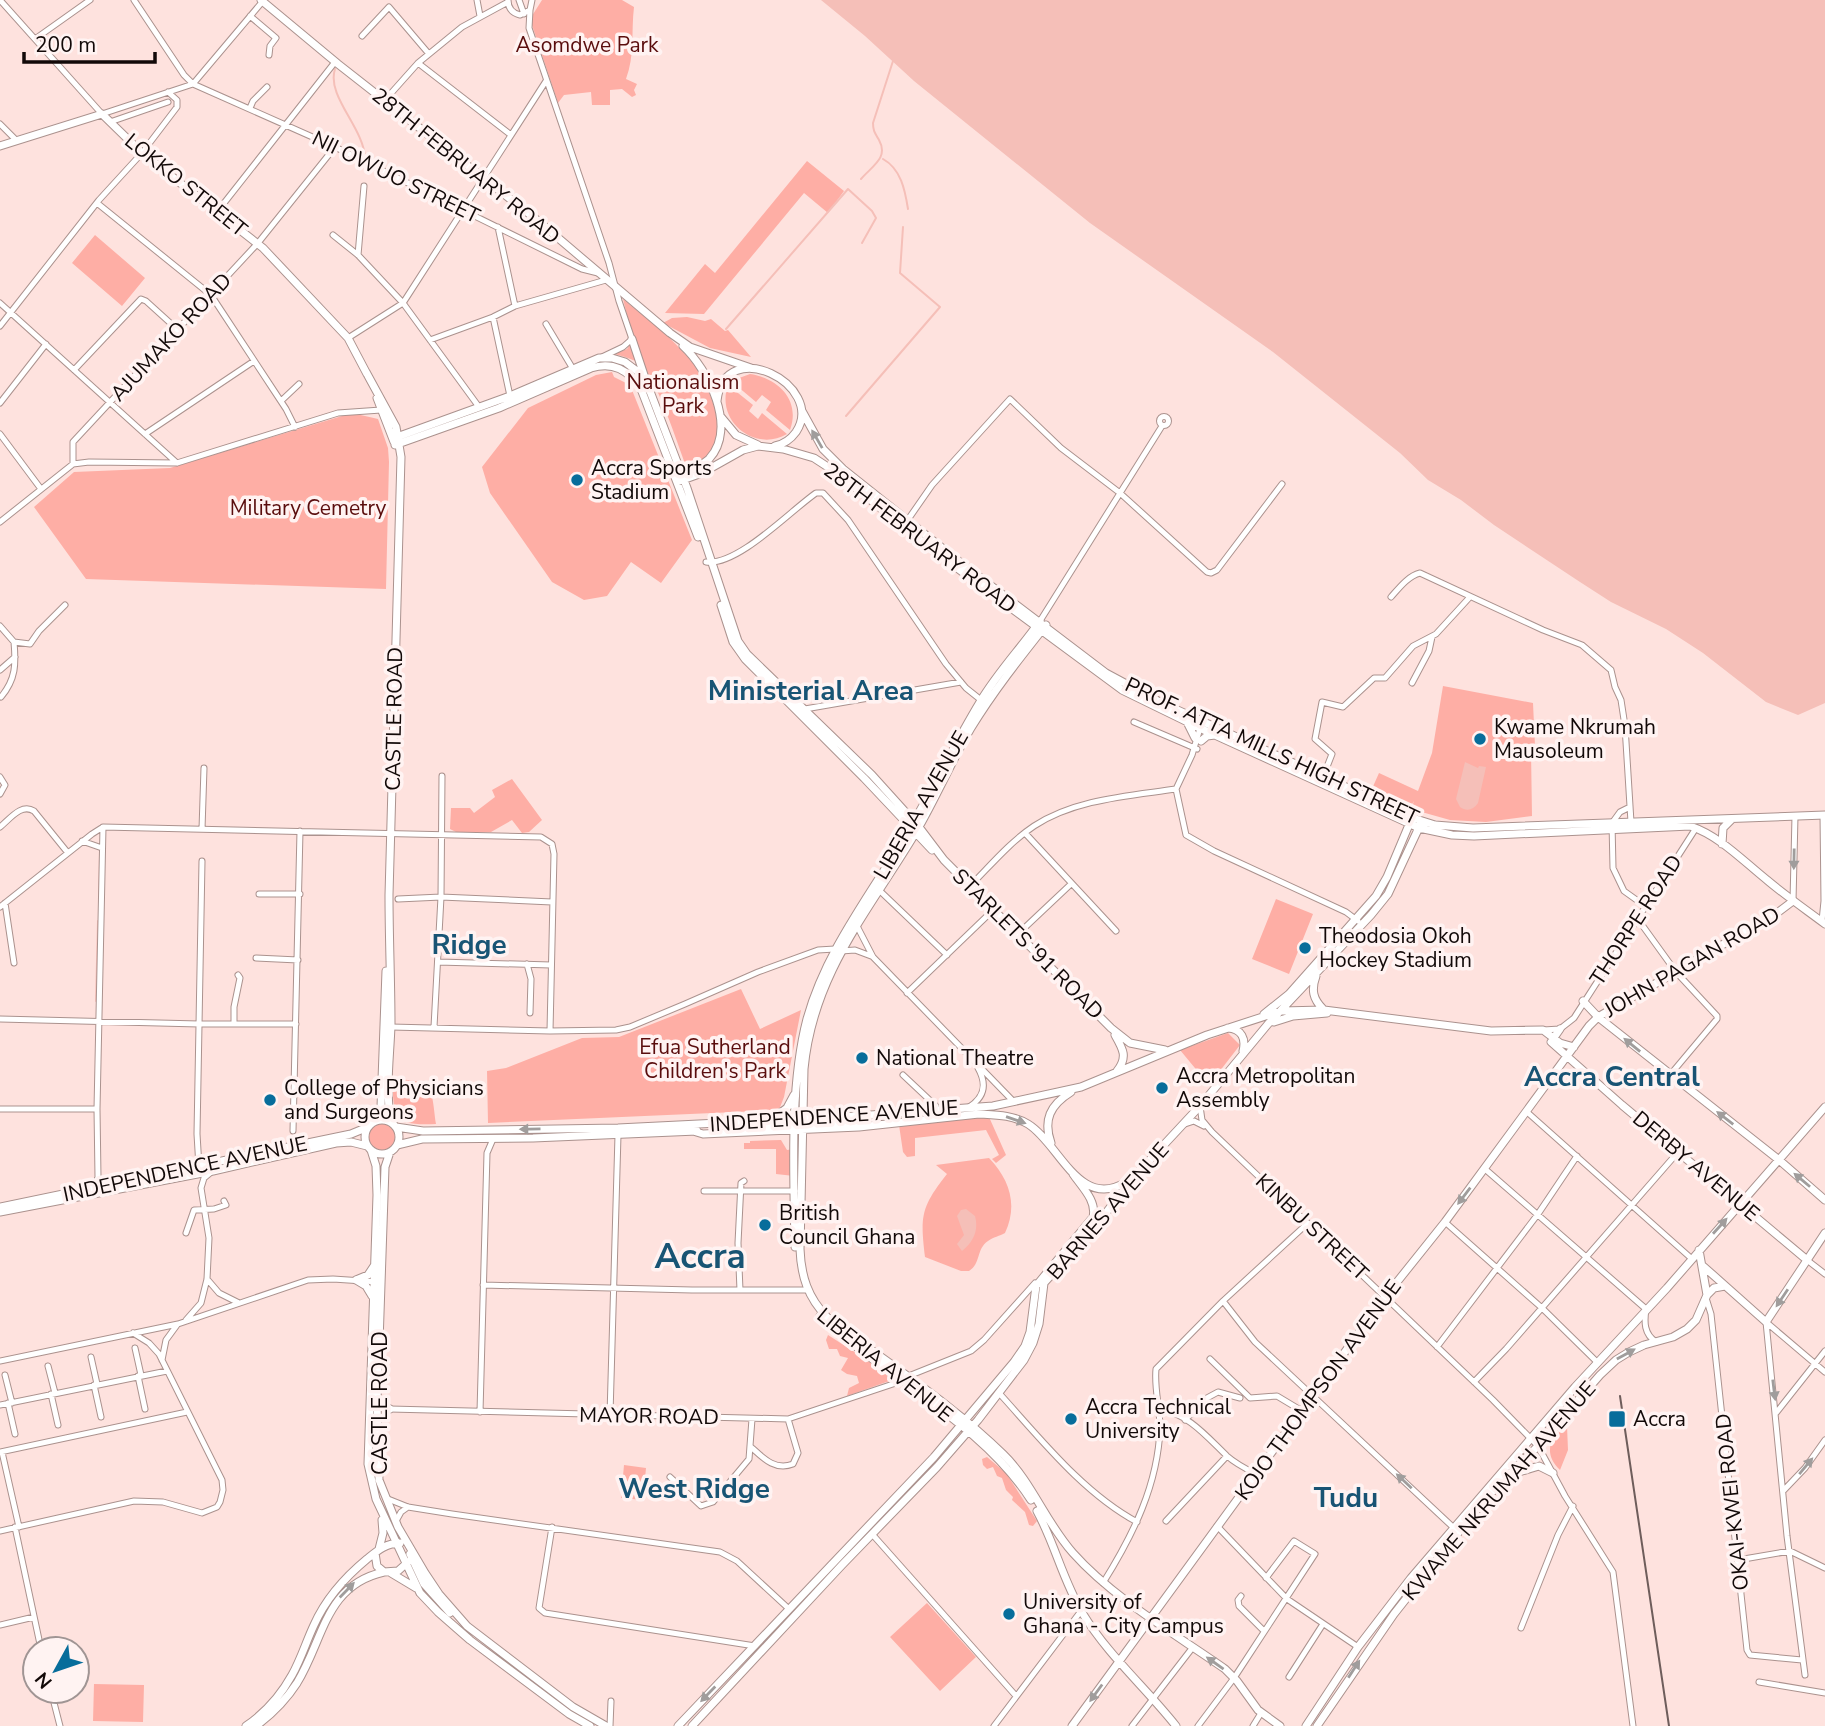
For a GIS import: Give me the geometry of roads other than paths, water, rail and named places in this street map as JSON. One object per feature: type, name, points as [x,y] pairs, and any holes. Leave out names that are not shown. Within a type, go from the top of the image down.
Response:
[{"type":"main road","name":"28TH FEBRUARY ROAD","points":[[262,1],[335,62],[537,220],[670,333],[690,347],[751,368]]},
{"type":"main road","name":"LOKKO STREET","points":[[102,114],[143,151],[258,243],[348,338],[397,441]]},
{"type":"main road","points":[[0,146],[102,114]]},
{"type":"main road","name":"28TH FEBRUARY ROAD","points":[[670,333],[698,362],[711,385],[720,416],[721,430],[714,452],[699,466],[682,474]]},
{"type":"main road","name":"STARLETS '91 ROAD","points":[[632,339],[658,423]]},
{"type":"main road","points":[[599,358],[625,362],[646,381]]},
{"type":"main road","name":"STARLETS '91 ROAD","points":[[412,436],[479,407],[536,388],[599,358]]},
{"type":"main road","name":"STARLETS '91 ROAD","points":[[397,441],[591,368],[604,365],[626,371],[637,382],[682,474],[709,562],[741,647],[864,767],[944,860],[1111,1028],[1130,1043],[1140,1047],[1170,1050]]},
{"type":"main road","points":[[717,402],[725,379],[733,373],[751,368],[774,374],[784,381],[798,400],[802,411],[799,427],[794,435],[780,445],[770,447]]},
{"type":"main road","name":"28TH FEBRUARY ROAD","points":[[802,411],[828,455],[1042,627]]},
{"type":"main road","name":"LOKKO STREET","points":[[385,413],[396,427],[397,441]]},
{"type":"main road","points":[[720,416],[736,435],[758,446]]},
{"type":"main road","points":[[396,427],[412,436],[401,457]]},
{"type":"main road","name":"CASTLE ROAD","points":[[393,1124],[388,1094],[401,457],[397,441]]},
{"type":"main road","name":"CASTLE ROAD","points":[[397,441],[400,477]]},
{"type":"main road","name":"28TH FEBRUARY ROAD","points":[[682,474],[758,446],[800,454],[826,465],[943,558],[1042,627]]},
{"type":"main road","name":"STARLETS '91 ROAD","points":[[682,474],[687,481],[729,632],[737,650],[792,708],[914,826]]},
{"type":"main road","points":[[1026,618],[1032,637],[1042,627]]},
{"type":"main road","name":"LIBERIA AVENUE","points":[[805,1290],[800,1249],[797,1088],[800,1054],[817,989],[830,959],[857,926],[907,841],[981,700],[1042,627]]},
{"type":"main road","name":"PROF. ATTA MILLS HIGH STREET","points":[[1042,627],[1113,684],[1185,721],[1204,726],[1214,734],[1420,824],[1473,828],[1692,824]]},
{"type":"main road","name":"PROF. ATTA MILLS HIGH STREET","points":[[1042,627],[1122,683],[1204,726],[1324,777],[1411,821]]},
{"type":"main road","name":"LIBERIA AVENUE","points":[[914,826],[994,691],[1032,637]]},
{"type":"main road","points":[[792,708],[798,707],[815,718]]},
{"type":"main road","points":[[1185,721],[1193,730],[1197,744],[1206,736],[1214,734]]},
{"type":"main road","points":[[1692,824],[1732,818],[1824,815]]},
{"type":"main road","points":[[1722,844],[1723,828],[1732,818]]},
{"type":"main road","points":[[1257,1018],[1289,994],[1382,888],[1411,821]]},
{"type":"main road","name":"PROF. ATTA MILLS HIGH STREET","points":[[1612,826],[1630,822],[1692,824]]},
{"type":"main road","name":"BARNES AVENUE","points":[[692,1726],[872,1534],[999,1393],[1024,1360],[1033,1343],[1044,1283],[1095,1227],[1133,1178],[1200,1106],[1268,1024],[1388,894],[1420,824]]},
{"type":"main road","points":[[1692,824],[1722,844],[1823,923]]},
{"type":"main road","points":[[914,826],[923,829],[926,840],[907,841],[914,826]]},
{"type":"main road","name":"LIBERIA AVENUE","points":[[907,841],[838,950],[811,1023],[799,1124],[795,1191],[796,1261],[805,1290],[827,1317],[968,1426]]},
{"type":"main road","name":"JOHN PAGAN ROAD","points":[[1568,1058],[1598,1017],[1777,913],[1793,901]]},
{"type":"main road","name":"CASTLE ROAD","points":[[371,1124],[381,1107],[389,961]]},
{"type":"main road","points":[[1318,971],[1313,992],[1316,1001],[1324,1010]]},
{"type":"main road","points":[[1583,1001],[1598,1017],[1779,1160],[1825,1200]]},
{"type":"main road","name":"INDEPENDENCE AVENUE","points":[[393,1124],[423,1131],[618,1128],[770,1120],[799,1124],[1014,1102],[1080,1087],[1225,1028],[1281,1011],[1335,1011]]},
{"type":"main road","points":[[1268,1024],[1286,1017],[1335,1011],[1470,1030],[1540,1030],[1553,1039],[1574,1047]]},
{"type":"main road","name":"STARLETS '91 ROAD","points":[[1111,1028],[1125,1054],[1117,1072]]},
{"type":"main road","points":[[1225,1028],[1231,1028],[1241,1034],[1245,1043],[1242,1055]]},
{"type":"main road","points":[[1553,1039],[1560,1029]]},
{"type":"main road","points":[[1540,1030],[1568,1058]]},
{"type":"main road","name":"KOJO THOMPSON AVENUE","points":[[1072,1726],[1385,1297],[1568,1058]]},
{"type":"main road","name":"DERBY AVENUE","points":[[1568,1058],[1807,1260]]},
{"type":"main road","points":[[1053,1149],[1047,1129],[1051,1109],[1058,1100],[1080,1087]]},
{"type":"main road","points":[[770,1120],[787,1108],[797,1088]]},
{"type":"main road","name":"KWAME NKRUMAH AVENUE","points":[[1317,1726],[1361,1659],[1456,1530],[1598,1363],[1825,1107]]},
{"type":"main road","name":"INDEPENDENCE AVENUE","points":[[397,1145],[422,1139],[618,1135],[979,1114],[998,1115],[1028,1124],[1073,1174],[1088,1185],[1103,1189],[1117,1188],[1133,1178]]},
{"type":"main road","points":[[385,1120],[393,1124],[400,1136],[397,1145],[390,1152],[384,1154],[369,1148],[365,1139],[371,1124],[385,1120]]},
{"type":"main road","name":"INDEPENDENCE AVENUE","points":[[0,1207],[351,1134],[371,1124]]},
{"type":"main road","name":"INDEPENDENCE AVENUE","points":[[0,1212],[214,1171],[336,1143],[351,1142],[369,1148]]},
{"type":"main road","name":"CASTLE ROAD","points":[[369,1148],[377,1176],[374,1266],[378,1282],[372,1299],[368,1464],[370,1480],[381,1512],[417,1588],[438,1612],[569,1714],[590,1726]]},
{"type":"main road","name":"CASTLE ROAD","points":[[390,1152],[385,1167],[378,1282],[379,1480],[384,1496],[432,1585],[467,1626],[573,1707],[608,1726]]},
{"type":"main road","name":"BARNES AVENUE","points":[[678,1726],[968,1426],[1025,1346],[1030,1332],[1034,1290],[1042,1275],[1093,1217],[1095,1210],[1092,1202],[1073,1174]]},
{"type":"main road","points":[[1692,1259],[1766,1322],[1825,1233]]},
{"type":"main road","points":[[1699,1250],[1707,1296]]},
{"type":"main road","points":[[356,1280],[368,1275],[374,1266]]},
{"type":"main road","points":[[356,1280],[366,1286],[372,1299]]},
{"type":"main road","points":[[1707,1296],[1714,1287],[1725,1286]]},
{"type":"main road","name":"KWAME NKRUMAH AVENUE","points":[[1306,1726],[1358,1647],[1411,1578],[1538,1446],[1600,1375],[1616,1360],[1644,1345],[1673,1337],[1687,1329],[1700,1313],[1707,1296]]},
{"type":"main road","name":"LIBERIA AVENUE","points":[[904,1379],[917,1384],[1010,1461],[1056,1539],[1066,1581],[1081,1611],[1119,1661],[1176,1726]]},
{"type":"main road","points":[[377,1401],[390,1409],[378,1417]]},
{"type":"main road","points":[[1508,1476],[1539,1466],[1553,1473]]},
{"type":"main road","points":[[381,1512],[383,1533],[377,1552],[377,1566],[417,1588]]},
{"type":"main road","points":[[397,1524],[421,1580],[432,1595],[467,1626]]},
{"type":"main road","points":[[1056,1539],[1103,1583],[1234,1678],[1261,1713],[1280,1726]]},
{"type":"main road","points":[[246,1726],[269,1707],[286,1685],[318,1617],[334,1590],[347,1575],[377,1552],[396,1543],[407,1546]]},
{"type":"main road","points":[[256,1726],[280,1705],[296,1683],[328,1614],[345,1591],[363,1578],[387,1573],[406,1565],[411,1556]]},
{"type":"street","points":[[35,39],[90,0]]},
{"type":"street","points":[[134,0],[184,75],[193,84]]},
{"type":"street","points":[[477,0],[480,16]]},
{"type":"street","points":[[519,0],[527,12]]},
{"type":"street","points":[[532,0],[527,12],[528,28],[632,339],[623,347],[599,358]]},
{"type":"street","points":[[102,114],[193,84],[262,1]]},
{"type":"street","points":[[385,100],[418,63],[462,27],[508,1],[514,13],[528,28]]},
{"type":"street","name":"LOKKO STREET","points":[[1,3],[102,114]]},
{"type":"street","points":[[362,36],[389,7],[429,54]]},
{"type":"street","points":[[491,12],[527,12]]},
{"type":"street","points":[[250,16],[276,38],[270,46],[269,55]]},
{"type":"street","points":[[217,212],[335,62]]},
{"type":"street","points":[[418,63],[511,135]]},
{"type":"street","points":[[348,338],[403,303],[546,80]]},
{"type":"street","name":"NII OWUO STREET","points":[[193,84],[335,147],[582,269],[598,273]]},
{"type":"street","points":[[250,108],[253,100],[267,86]]},
{"type":"street","points":[[0,326],[177,107],[177,100],[168,92]]},
{"type":"street","points":[[110,122],[168,102]]},
{"type":"street","points":[[0,124],[16,141]]},
{"type":"street","name":"AJUMAKO ROAD","points":[[73,464],[73,442],[258,243],[335,147]]},
{"type":"street","points":[[358,255],[364,186]]},
{"type":"street","points":[[97,203],[211,295],[281,401],[295,428]]},
{"type":"street","points":[[498,226],[515,306]]},
{"type":"street","points":[[333,235],[358,255],[403,303],[479,407]]},
{"type":"street","points":[[430,340],[515,306],[606,280]]},
{"type":"street","points":[[74,370],[141,299],[178,330]]},
{"type":"street","points":[[0,303],[177,463]]},
{"type":"street","points":[[493,317],[510,396]]},
{"type":"street","points":[[546,324],[573,369]]},
{"type":"street","points":[[0,403],[46,344]]},
{"type":"street","points":[[145,434],[254,361]]},
{"type":"street","points":[[281,401],[299,384]]},
{"type":"street","points":[[907,521],[932,485],[1010,398],[1061,448],[1120,493],[1207,572],[1217,570],[1282,484]]},
{"type":"street","points":[[0,522],[73,464],[177,463],[338,413],[385,413]]},
{"type":"street","points":[[1042,627],[1162,426]]},
{"type":"street","points":[[0,434],[41,489]]},
{"type":"street","points":[[709,562],[744,549],[814,494],[823,493],[848,520],[961,682],[981,700]]},
{"type":"street","points":[[1391,597],[1417,573],[1581,645],[1611,670],[1626,726],[1630,822]]},
{"type":"street","points":[[1324,777],[1332,754],[1315,739],[1322,702],[1342,708],[1374,678],[1385,678],[1419,642],[1432,637],[1469,598]]},
{"type":"street","points":[[14,642],[32,643],[39,631],[65,605]]},
{"type":"street","points":[[0,626],[14,642],[16,668],[13,680],[1,697]]},
{"type":"street","points":[[1412,683],[1429,651],[1432,637]]},
{"type":"street","points":[[0,670],[15,657]]},
{"type":"street","points":[[805,709],[961,682]]},
{"type":"street","points":[[1134,722],[1197,744]]},
{"type":"street","points":[[1204,726],[1176,789],[1183,828],[1190,838],[1346,912],[1362,925]]},
{"type":"street","points":[[202,829],[204,768]]},
{"type":"street","points":[[434,1027],[442,897],[442,776]]},
{"type":"street","points":[[0,777],[5,788],[0,794]]},
{"type":"street","points":[[970,886],[1025,833],[1050,817],[1084,805],[1176,789]]},
{"type":"street","points":[[0,827],[23,808],[29,808],[68,853]]},
{"type":"street","points":[[1628,808],[1620,811],[1612,826],[1612,857],[1616,877],[1624,891],[1645,906]]},
{"type":"street","points":[[1823,923],[1824,815]]},
{"type":"street","points":[[1793,901],[1795,816]]},
{"type":"street","name":"THORPE ROAD","points":[[1560,1029],[1571,1022],[1645,906],[1692,824]]},
{"type":"street","points":[[94,1188],[98,1177],[98,1020],[103,827]]},
{"type":"street","points":[[14,963],[2,905],[103,827],[545,838],[554,848],[550,1031]]},
{"type":"street","points":[[293,1131],[300,831]]},
{"type":"street","points":[[1025,833],[1116,931]]},
{"type":"street","points":[[82,841],[102,848]]},
{"type":"street","points":[[199,1167],[197,1134],[202,861]]},
{"type":"street","points":[[1018,934],[1071,884]]},
{"type":"street","points":[[879,890],[947,956]]},
{"type":"street","points":[[259,894],[300,894]]},
{"type":"street","points":[[398,899],[442,897],[552,902]]},
{"type":"street","points":[[907,993],[987,916]]},
{"type":"street","points":[[1637,918],[1676,972],[1718,1018],[1670,1075]]},
{"type":"street","points":[[857,926],[873,957],[1014,1102]]},
{"type":"street","points":[[819,950],[830,959]]},
{"type":"street","points":[[391,1027],[607,1031],[629,1027],[758,972],[819,950],[860,950],[873,957]]},
{"type":"street","points":[[256,958],[298,960]]},
{"type":"street","points":[[438,962],[551,965]]},
{"type":"street","points":[[527,964],[531,979],[530,1013]]},
{"type":"street","points":[[234,1023],[234,1007],[240,978],[238,975]]},
{"type":"street","points":[[0,1019],[296,1024]]},
{"type":"street","points":[[1540,1030],[1560,1029]]},
{"type":"street","points":[[968,1107],[980,1098],[984,1088],[982,1075],[975,1062]]},
{"type":"street","points":[[903,1075],[936,1106]]},
{"type":"street","points":[[1200,1106],[1202,1120],[1212,1132]]},
{"type":"street","points":[[0,1109],[97,1109]]},
{"type":"street","points":[[1527,1112],[1692,1259]]},
{"type":"street","points":[[1182,1126],[1196,1121],[1212,1132]]},
{"type":"street","name":"KINBU STREET","points":[[1212,1132],[1538,1446],[1613,1572],[1633,1726]]},
{"type":"street","points":[[610,1415],[618,1135]]},
{"type":"street","points":[[481,1139],[487,1148]]},
{"type":"street","points":[[480,1412],[487,1148],[493,1139]]},
{"type":"street","points":[[1474,1382],[1679,1151]]},
{"type":"street","points":[[1437,1347],[1538,1214],[1577,1156]]},
{"type":"street","points":[[1485,1168],[1646,1309],[1644,1326],[1651,1339],[1656,1342]]},
{"type":"street","points":[[162,1360],[166,1340],[201,1303],[207,1279],[209,1238],[201,1188],[204,1178],[214,1171]]},
{"type":"street","points":[[186,1176],[195,1180],[201,1188]]},
{"type":"street","points":[[98,1177],[106,1185]]},
{"type":"street","points":[[740,1290],[738,1244],[741,1183],[744,1181]]},
{"type":"street","points":[[705,1191],[795,1191]]},
{"type":"street","points":[[186,1233],[193,1211],[225,1206],[224,1201]]},
{"type":"street","points":[[1445,1222],[1498,1267],[1598,1363]]},
{"type":"street","points":[[1103,1583],[1137,1522],[1158,1455],[1160,1409],[1156,1369],[1223,1301],[1308,1223]]},
{"type":"street","name":"DERBY AVENUE","points":[[1807,1260],[1825,1274]]},
{"type":"street","name":"MAYOR ROAD","points":[[390,1409],[788,1419],[904,1379],[971,1351],[1042,1275]]},
{"type":"street","points":[[207,1279],[225,1297],[238,1303]]},
{"type":"street","points":[[0,1361],[181,1323],[308,1280],[378,1282]]},
{"type":"street","points":[[483,1285],[805,1290]]},
{"type":"street","name":"OKAI-KWEI ROAD","points":[[1707,1296],[1748,1653],[1802,1660]]},
{"type":"street","points":[[1017,1301],[1027,1299],[1032,1305]]},
{"type":"street","points":[[1223,1301],[1248,1334],[1456,1530]]},
{"type":"street","points":[[1766,1322],[1825,1372]]},
{"type":"street","points":[[1766,1322],[1805,1675]]},
{"type":"street","points":[[0,1531],[134,1501],[163,1502],[202,1513],[217,1507],[223,1490],[222,1480],[162,1360],[149,1343],[133,1333]]},
{"type":"street","points":[[135,1348],[145,1409]]},
{"type":"street","points":[[1776,1413],[1825,1351]]},
{"type":"street","points":[[91,1357],[101,1417]]},
{"type":"street","points":[[1210,1360],[1250,1398],[1277,1396],[1303,1411]]},
{"type":"street","points":[[48,1366],[58,1425]]},
{"type":"street","points":[[0,1405],[167,1371]]},
{"type":"street","points":[[917,1384],[922,1371]]},
{"type":"street","points":[[5,1376],[15,1434]]},
{"type":"street","points":[[1185,1420],[1205,1399],[1218,1392],[1240,1398]]},
{"type":"street","points":[[999,1393],[1087,1486],[1117,1511],[1137,1522]]},
{"type":"street","points":[[1160,1409],[1171,1412],[1208,1435],[1227,1456],[1256,1474]]},
{"type":"street","points":[[38,1635],[1,1452],[187,1412]]},
{"type":"street","points":[[670,1477],[699,1505],[706,1506],[716,1499],[747,1463],[751,1447],[752,1419]]},
{"type":"street","points":[[751,1447],[776,1466],[793,1464],[798,1453],[788,1419]]},
{"type":"street","points":[[1784,1490],[1824,1446]]},
{"type":"street","points":[[1166,1521],[1227,1456]]},
{"type":"street","points":[[384,1496],[408,1507],[727,1554],[789,1609]]},
{"type":"street","points":[[1521,1628],[1558,1535],[1573,1506]]},
{"type":"street","points":[[397,1524],[401,1512],[408,1507]]},
{"type":"street","points":[[1216,1526],[1286,1599],[1358,1647]]},
{"type":"street","points":[[552,1527],[539,1608],[545,1613],[755,1646]]},
{"type":"street","points":[[872,1534],[1016,1696]]},
{"type":"street","points":[[1198,1726],[1234,1678],[1315,1557],[1314,1552],[1294,1541],[1266,1578]]},
{"type":"street","points":[[1738,1560],[1790,1551],[1825,1568]]},
{"type":"street","points":[[1241,1595],[1239,1606],[1264,1631]]},
{"type":"street","points":[[994,1726],[1081,1611]]},
{"type":"street","points":[[0,1625],[34,1617]]},
{"type":"street","points":[[1289,1678],[1323,1624]]},
{"type":"street","points":[[1132,1726],[1193,1647]]},
{"type":"street","points":[[1759,1682],[1825,1693]]},
{"type":"street","points":[[608,1726],[611,1700]]},
{"type":"street","points":[[55,1705],[60,1726]]},
{"type":"street","points":[[1253,1726],[1261,1713]]},
{"type":"waterway","points":[[861,179],[881,157],[882,146],[873,123],[893,61]]},
{"type":"waterway","points":[[335,69],[336,90],[359,135],[365,158]]},
{"type":"waterway","points":[[883,159],[898,174],[904,187],[908,209]]},
{"type":"waterway","points":[[726,329],[848,189],[876,218],[862,243]]},
{"type":"waterway","points":[[846,416],[940,307],[900,273],[903,227]]},
{"type":"waterway","points":[[99,908],[100,851]]},
{"type":"waterway","points":[[96,1001],[98,921]]},
{"type":"railway","points":[[1620,1396],[1669,1726]]},
{"type":"place","name":"Accra Sports Stadium","points":[[577,480]]},
{"type":"place","name":"Kwame Nkrumah Mausoleum","points":[[1480,739]]},
{"type":"place","name":"Theodosia Okoh Hockey Stadium","points":[[1305,948]]},
{"type":"place","name":"National Theatre","points":[[862,1058]]},
{"type":"place","name":"Accra Metropolitan Assembly","points":[[1162,1088]]},
{"type":"place","name":"College of Physicians and Surgeons","points":[[270,1100]]},
{"type":"place","name":"British Council Ghana","points":[[765,1225]]},
{"type":"place","name":"Accra Technical University","points":[[1071,1419]]},
{"type":"place","name":"Accra","points":[[1617,1419]]},
{"type":"place","name":"University of Ghana - City Campus","points":[[1009,1614]]},
{"type":"district","name":"Ministerial Area","points":[[811,691]]},
{"type":"district","name":"Ridge","points":[[469,945]]},
{"type":"district","name":"Accra Central","points":[[1612,1077]]},
{"type":"district","name":"Accra","points":[[700,1256]]},
{"type":"district","name":"West Ridge","points":[[694,1489]]},
{"type":"district","name":"Tudu","points":[[1346,1498]]},
{"type":"park label","name":"Asomdwe Park","points":[[587,45]]},
{"type":"park label","name":"Nationalism Park","points":[[683,394]]},
{"type":"park label","name":"Military Cemetry","points":[[308,508]]},
{"type":"park label","name":"Efua Sutherland Children's Park","points":[[715,1059]]}]
